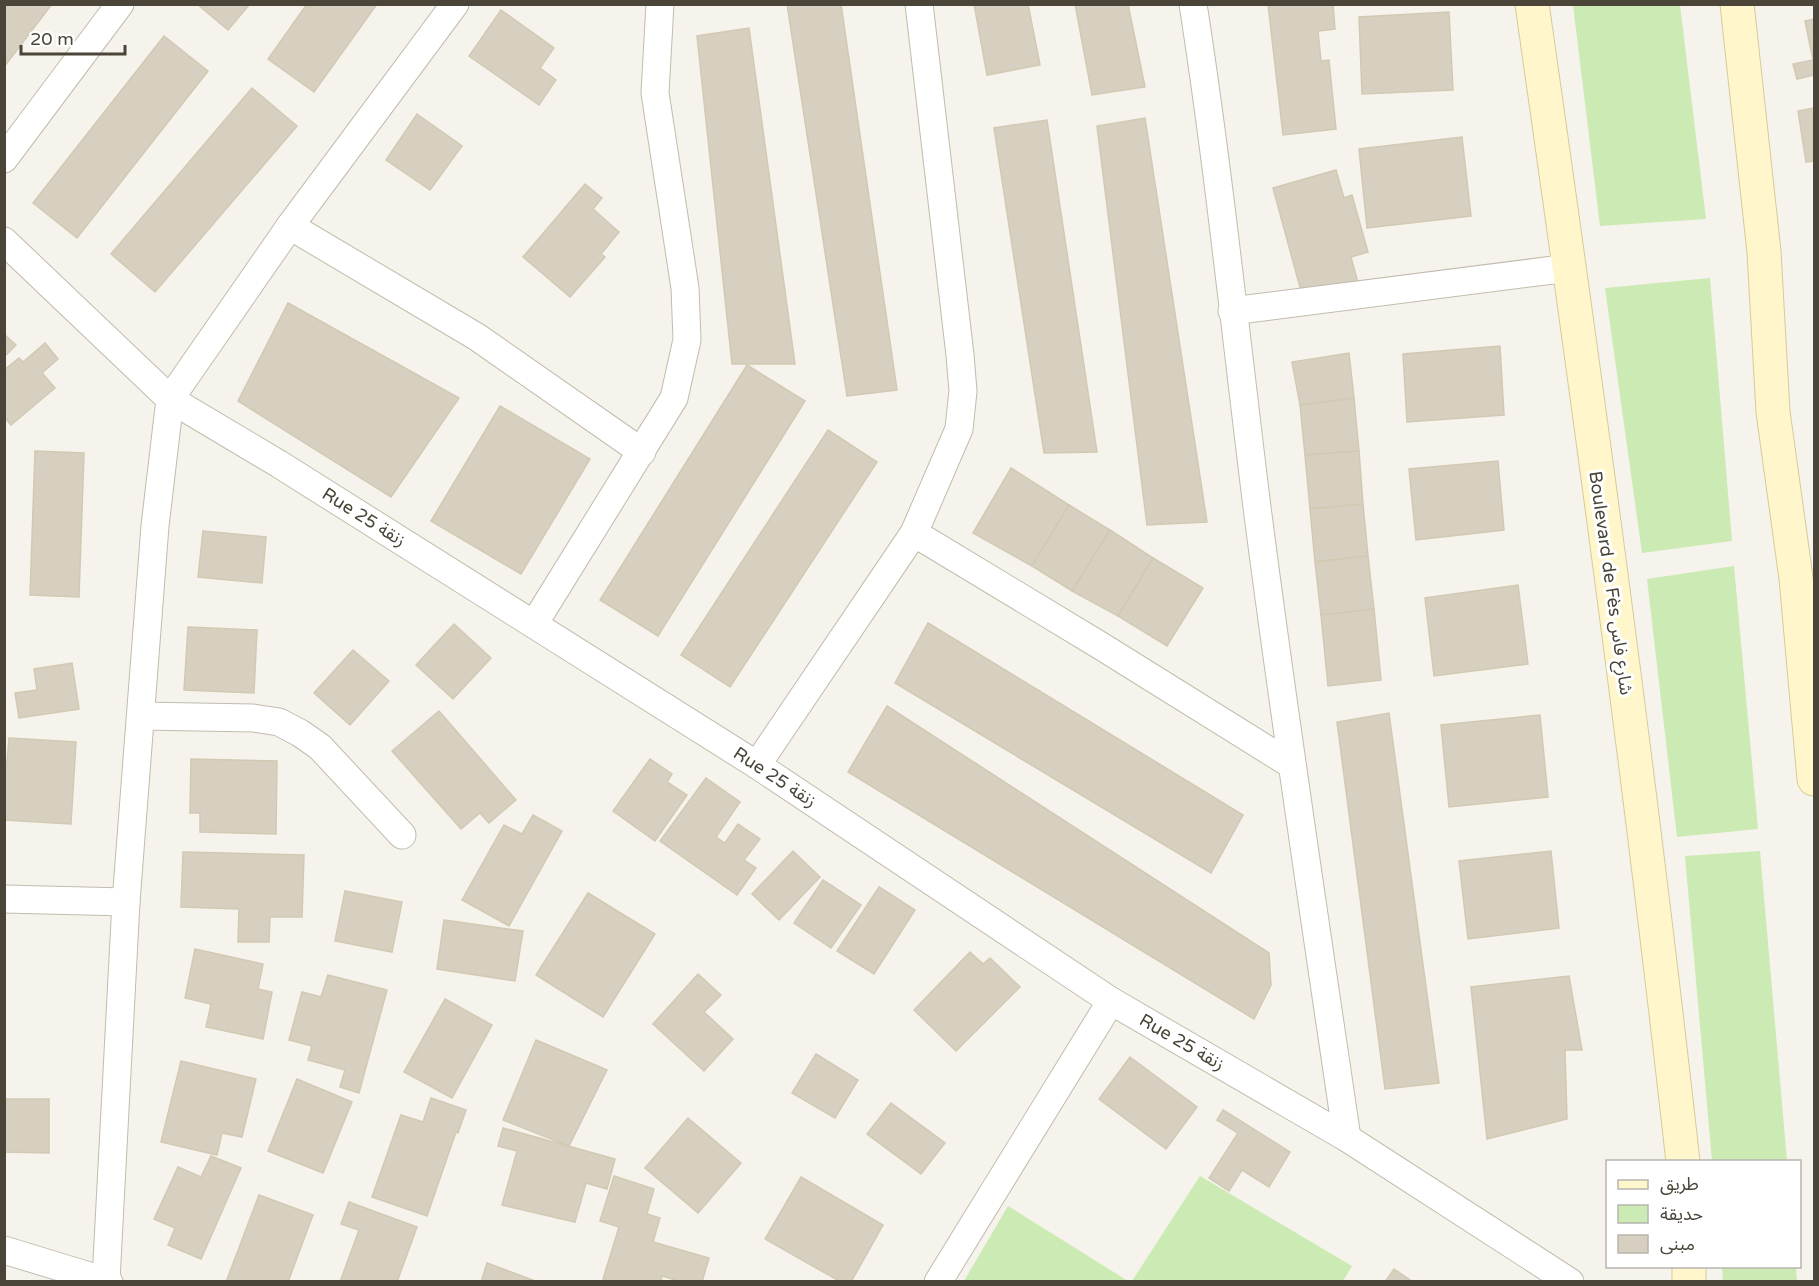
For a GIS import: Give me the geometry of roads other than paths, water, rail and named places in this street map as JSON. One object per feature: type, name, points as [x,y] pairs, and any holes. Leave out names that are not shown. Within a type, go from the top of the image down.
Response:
[{"type":"main road","name":"Boulevard de Fès شارع فاس","points":[[1532,4],[1659,951],[1683,1160]]},
{"type":"main road","points":[[1737,4],[1764,252],[1773,412],[1805,575],[1815,779]]},
{"type":"street","points":[[4,159],[120,4]]},
{"type":"street","points":[[4,1250],[107,1281],[126,902],[154,526],[170,399],[290,226],[455,4]]},
{"type":"street","points":[[534,624],[674,398],[687,340],[685,288],[655,93],[660,4]]},
{"type":"street","points":[[757,765],[914,534],[959,429],[963,392],[919,4]]},
{"type":"street","points":[[1193,4],[1206,88],[1232,311],[1292,765],[1347,1138]]},
{"type":"street","points":[[290,226],[477,338],[642,452]]},
{"type":"street","name":"Rue 25 زنقة","points":[[4,241],[170,399],[279,464],[757,765],[1111,1001],[1347,1138],[1566,1281]]},
{"type":"street","points":[[1232,311],[1569,268]]},
{"type":"street","points":[[914,534],[1101,646],[1292,765]]},
{"type":"street","points":[[141,716],[253,718],[279,722],[320,747],[402,835]]},
{"type":"street","points":[[4,899],[126,902]]},
{"type":"street","points":[[938,1281],[1111,1001]]}]
